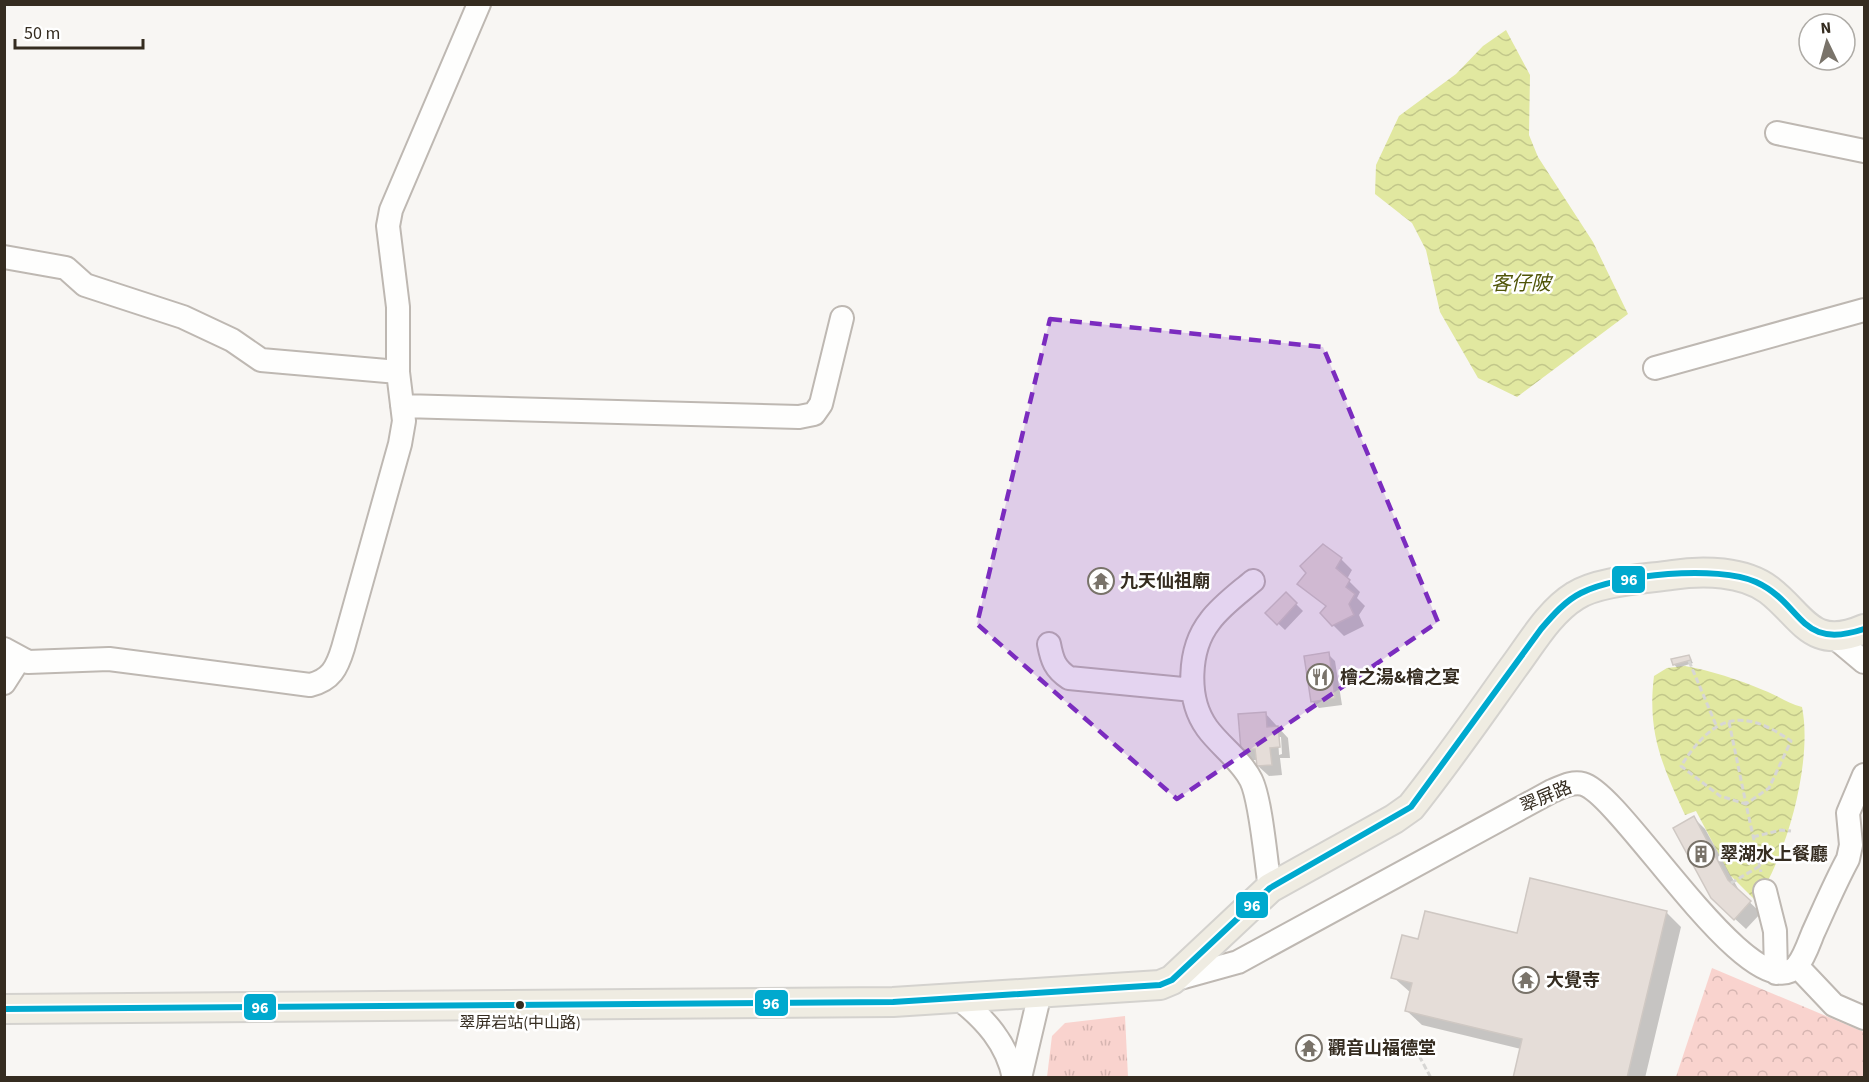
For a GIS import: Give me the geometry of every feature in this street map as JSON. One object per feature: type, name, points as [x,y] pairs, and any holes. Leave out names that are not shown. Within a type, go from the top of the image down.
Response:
[{"type":"main road","points":[[1172,980],[1270,888],[1394,819],[1411,807],[1542,628],[1575,595],[1625,582],[1681,574],[1714,573],[1744,578],[1769,590],[1800,622],[1833,636],[1852,634],[1864,629]]},
{"type":"main road","name":"翠屏路","points":[[4,1009],[893,1002],[1160,985],[1172,980]]},
{"type":"street","points":[[4,683],[12,653],[39,663],[78,658],[109,659],[310,685],[320,683],[332,675],[344,648],[400,444],[404,421],[398,372],[398,307],[388,226],[391,210],[478,4]]},
{"type":"street","points":[[1777,133],[1864,151]]},
{"type":"street","points":[[4,257],[66,267],[85,285],[183,317],[232,340],[261,360],[398,372]]},
{"type":"street","points":[[1655,368],[1864,310]]},
{"type":"street","points":[[402,406],[799,417],[814,414],[821,404],[842,318]]},
{"type":"street","points":[[1253,580],[1210,620],[1199,639],[1194,662],[1193,690],[1195,708],[1207,728],[1251,781],[1270,888]]},
{"type":"street","points":[[1833,636],[1864,662]]},
{"type":"street","points":[[1049,644],[1053,662],[1059,671],[1069,678],[1193,690]]},
{"type":"street","points":[[1787,969],[1856,860],[1851,845],[1848,813],[1864,775]]},
{"type":"street","name":"翠屏路","points":[[1172,980],[1238,962],[1552,791],[1570,784],[1582,783],[1593,789],[1615,812],[1702,914],[1762,968],[1787,969]]},
{"type":"street","points":[[1765,891],[1787,969],[1834,1005],[1864,1018]]},
{"type":"street","points":[[1020,1077],[1040,993]]},
{"type":"street","points":[[958,998],[982,1017],[1002,1044],[1014,1077]]},
{"type":"path","points":[[1689,661],[1716,725]]},
{"type":"path","points":[[1739,720],[1757,722],[1773,728],[1791,741],[1768,788],[1746,804],[1720,796],[1682,766],[1696,742],[1716,725],[1739,720]]},
{"type":"path","points":[[1730,722],[1765,891]]},
{"type":"path","points":[[1753,837],[1781,830],[1791,831]]},
{"type":"path","points":[[1731,883],[1760,866]]},
{"type":"path","points":[[1415,1048],[1431,1077]]},
{"type":"highlighted area","points":[[1050,319],[1323,347],[1438,622],[1177,799],[977,624]]},
{"type":"green space","points":[[1712,968],[1864,1032],[1864,1077],[1676,1077]]},
{"type":"green space","points":[[1125,1016],[1128,1077],[1047,1077],[1052,1036],[1065,1023]]},
{"type":"water","name":"客仔陂","points":[[1506,30],[1530,75],[1529,135],[1538,157],[1593,242],[1628,314],[1517,397],[1478,378],[1440,312],[1426,250],[1412,223],[1375,194],[1376,165],[1399,116],[1456,74],[1483,46]]},
{"type":"water","points":[[1685,666],[1734,679],[1802,707],[1804,754],[1795,807],[1778,859],[1756,901],[1730,875],[1696,811],[1685,815],[1658,748],[1652,696],[1654,676],[1667,668]]},
{"type":"building","points":[[1323,544],[1342,558],[1336,568],[1350,580],[1346,587],[1355,594],[1349,604],[1354,615],[1332,626],[1320,613],[1326,606],[1297,584],[1306,573],[1300,566]]},
{"type":"building","points":[[1286,592],[1297,603],[1277,625],[1265,613]]},
{"type":"building","name":"檜之湯&檜之宴","points":[[1329,652],[1335,698],[1311,702],[1304,656]]},
{"type":"building","points":[[1689,655],[1691,660],[1673,665],[1671,659]]},
{"type":"building","points":[[1266,712],[1267,727],[1278,726],[1280,747],[1270,748],[1272,765],[1257,766],[1255,749],[1241,750],[1238,714]]},
{"type":"building","name":"翠湖水上餐廳","points":[[1694,816],[1728,880],[1751,901],[1734,920],[1711,898],[1673,828]]},
{"type":"building","name":"大覺寺","points":[[1530,878],[1667,911],[1627,1078],[1513,1078],[1522,1039],[1405,1011],[1412,983],[1391,978],[1402,935],[1418,939],[1425,911],[1517,933]]},
{"type":"transit line","name":"96","points":[[4,1009],[893,1002],[1160,985],[1172,980],[1270,888],[1411,807],[1541,629],[1564,604],[1575,596],[1598,586],[1643,577],[1668,574],[1718,574],[1756,582],[1772,591],[1813,630],[1826,634],[1842,634],[1864,629]]},
{"type":"place","name":"九天仙祖廟","points":[[1101,581]]},
{"type":"place","name":"檜之湯&檜之宴","points":[[1320,677]]},
{"type":"place","name":"翠湖水上餐廳","points":[[1701,854]]},
{"type":"place","name":"大覺寺","points":[[1526,980]]},
{"type":"place","name":"翠屏岩站(中山路)","points":[[520,1005]]},
{"type":"place","name":"觀音山福德堂","points":[[1309,1048]]}]
